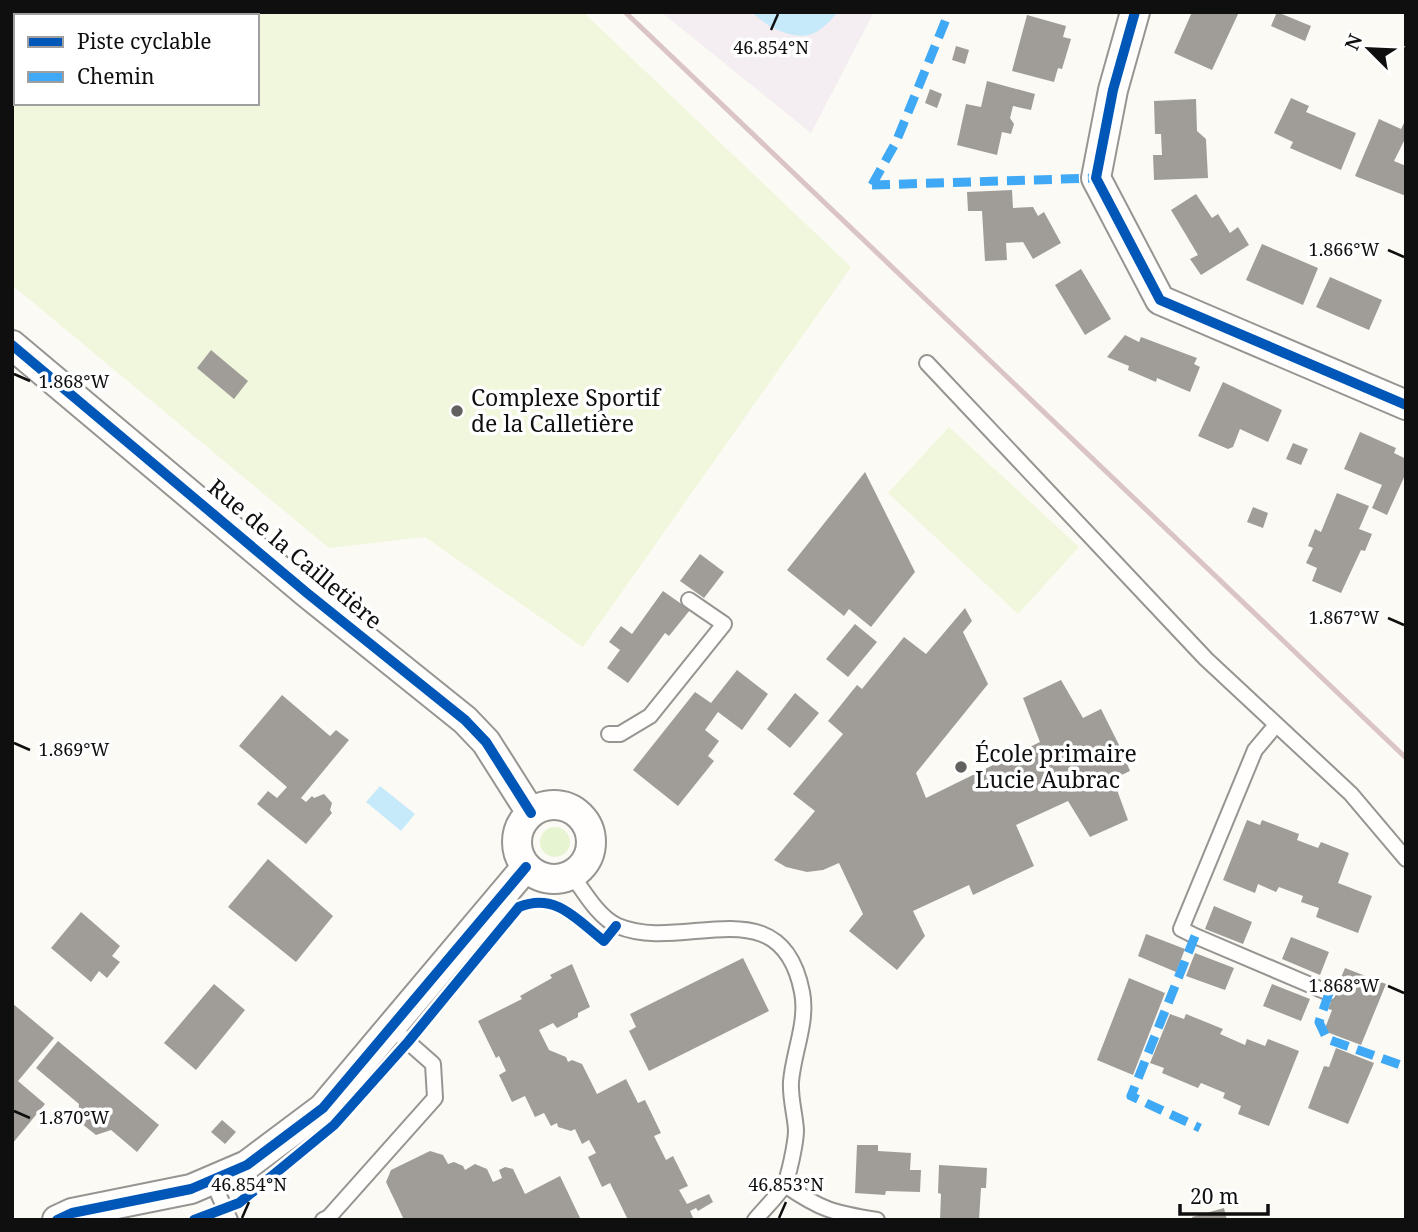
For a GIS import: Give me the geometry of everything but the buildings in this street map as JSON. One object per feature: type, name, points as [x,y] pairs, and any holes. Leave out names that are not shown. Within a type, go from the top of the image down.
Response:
[{"type":"street","points":[[1135,12],[1113,90],[1096,178],[1160,300],[1406,405]]},
{"type":"street","name":"Rue de la Cailletière","points":[[12,345],[307,593],[465,720],[486,741],[531,813]]},
{"type":"street","points":[[559,805],[584,818],[592,835],[592,845],[586,863],[572,875],[553,880],[534,874],[520,859],[517,839],[519,829],[531,813],[540,807],[559,805]]},
{"type":"street","points":[[61,1219],[72,1213],[191,1189],[247,1166],[323,1108],[526,867]]},
{"type":"lane","points":[[927,363],[1206,659],[1351,794],[1406,859]]},
{"type":"lane","points":[[609,734],[620,734],[650,716],[723,624],[689,600]]},
{"type":"lane","points":[[1276,725],[1255,750],[1181,929],[1329,993]]},
{"type":"lane","points":[[572,875],[597,908],[616,926],[644,934],[726,928],[748,930],[780,945],[793,965],[802,994],[801,1023],[791,1083],[796,1133],[785,1185],[755,1220]]},
{"type":"lane","points":[[323,1220],[329,1217],[436,1098],[433,1064],[391,1027]]},
{"type":"lane","points":[[212,1180],[230,1220]]},
{"type":"lane","points":[[785,1185],[807,1201],[830,1212],[877,1220]]},
{"type":"shaded area","points":[[661,12],[874,12],[811,133]]},
{"type":"green space","name":"Complexe Sportif de la Calletière","points":[[12,12],[583,12],[851,267],[583,647],[425,537],[329,548],[12,285]]},
{"type":"green space","points":[[949,427],[1079,547],[1018,614],[888,493]]},
{"type":"green space","points":[[555,827],[566,831],[570,842],[566,853],[555,857],[544,853],[540,842],[544,831]]},
{"type":"water","points":[[752,12],[838,12],[819,30],[804,36],[779,31]]},
{"type":"water","points":[[380,786],[415,814],[401,831],[366,802]]},
{"type":"railway","points":[[625,12],[1406,758]]},
{"type":"marked path","points":[[872,185],[896,142],[949,12]]},
{"type":"marked path","points":[[872,185],[1096,178]]},
{"type":"marked path","points":[[1195,936],[1131,1096],[1200,1128]]},
{"type":"marked path","points":[[1329,993],[1319,1022],[1327,1039],[1406,1067]]},
{"type":"cycle path","points":[[1135,12],[1113,90],[1096,178],[1160,300],[1406,405]]},
{"type":"cycle path","points":[[12,345],[307,593],[465,720],[486,742],[531,813]]},
{"type":"cycle path","points":[[57,1220],[72,1213],[191,1189],[247,1165],[323,1108],[526,867]]},
{"type":"cycle path","points":[[194,1220],[239,1203],[334,1125],[408,1042],[519,907],[532,903],[555,906],[575,917],[604,941],[616,926]]},
{"type":"place","name":"Complexe Sportif de la Calletière","points":[[457,411]]},
{"type":"place","name":"École primaire Lucie Aubrac","points":[[961,767]]}]
